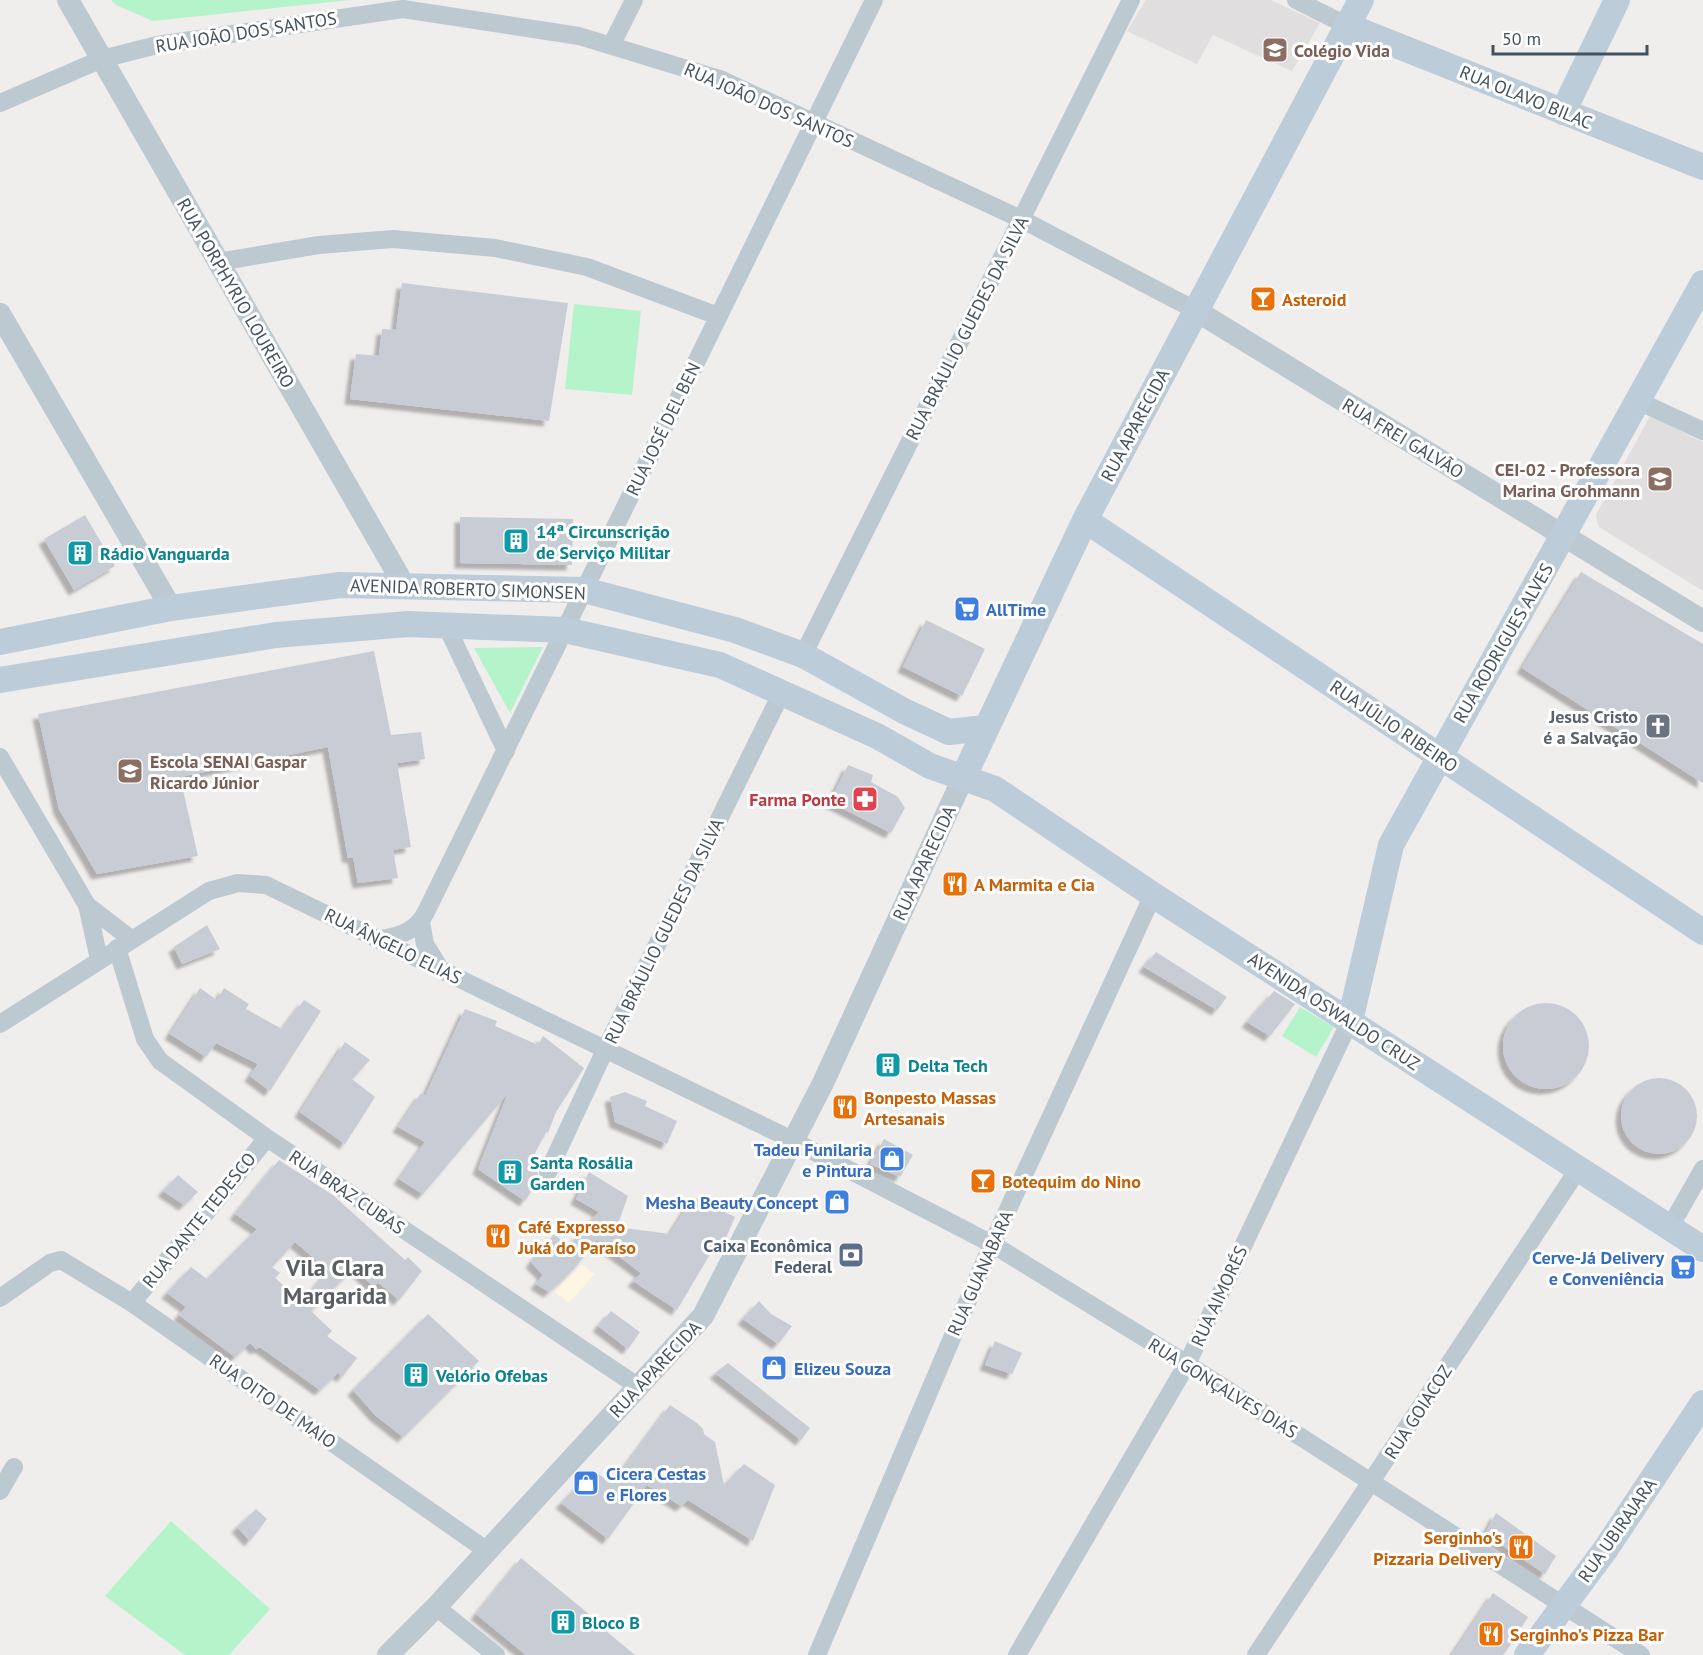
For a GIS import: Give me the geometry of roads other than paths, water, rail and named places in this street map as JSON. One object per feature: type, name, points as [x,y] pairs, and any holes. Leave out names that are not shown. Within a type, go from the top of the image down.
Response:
[{"type":"main road","name":"RUA APARECIDA","points":[[963,778],[1085,520],[1361,0]]},
{"type":"main road","points":[[1563,112],[1617,0]]},
{"type":"main road","name":"RUA OLAVO BILAC","points":[[1348,26],[1703,167]]},
{"type":"main road","name":"RUA RODRIGUES ALVES","points":[[1350,1021],[1391,845],[1703,283]]},
{"type":"main road","name":"RUA JÚLIO RIBEIRO","points":[[1085,520],[1703,932]]},
{"type":"main road","name":"AVENIDA ROBERTO SIMONSEN","points":[[0,642],[265,593],[340,585],[585,590],[735,630],[803,656],[904,711],[949,732],[985,728]]},
{"type":"main road","name":"AVENIDA ROBERTO SIMONSEN","points":[[0,680],[276,635],[445,623],[565,630],[720,665],[877,736],[930,766],[963,778]]},
{"type":"main road","name":"AVENIDA OSWALDO CRUZ","points":[[963,778],[995,789],[1154,896],[1703,1249]]},
{"type":"main road","name":"RUA UBIRAJARA","points":[[1527,1655],[1605,1550],[1703,1403]]},
{"type":"street","name":"RUA PORPHYRIO LOUREIRO","points":[[68,0],[404,585]]},
{"type":"street","points":[[612,44],[634,0]]},
{"type":"street","name":"RUA JOSÉ DEL BEN","points":[[421,922],[874,0]]},
{"type":"street","name":"RUA BRÁULIO GUEDES DA SILVA","points":[[803,656],[1131,0]]},
{"type":"street","points":[[1296,0],[1348,26]]},
{"type":"street","name":"RUA JOÃO DOS SANTOS","points":[[0,103],[102,59],[157,45],[406,5],[612,44],[720,79],[1021,219],[1195,310]]},
{"type":"street","points":[[218,262],[319,245],[393,239],[495,248],[587,267],[718,316]]},
{"type":"street","name":"RUA FREI GALVÃO","points":[[1195,310],[1703,621]]},
{"type":"street","points":[[0,315],[171,609]]},
{"type":"street","points":[[1638,400],[1703,431]]},
{"type":"street","points":[[445,623],[506,751]]},
{"type":"street","name":"RUA BRÁULIO GUEDES DA SILVA","points":[[548,1172],[605,1050],[782,692]]},
{"type":"street","points":[[0,757],[87,905],[124,944]]},
{"type":"street","name":"RUA APARECIDA","points":[[388,1655],[436,1607],[703,1316],[794,1141],[963,778]]},
{"type":"street","name":"RUA ÂNGELO ELIAS","points":[[0,1024],[209,891],[238,883],[266,885],[794,1141]]},
{"type":"street","name":"RUA GUANABARA","points":[[817,1655],[992,1244],[1154,896]]},
{"type":"street","points":[[87,905],[99,959]]},
{"type":"street","points":[[381,939],[403,934],[421,922],[425,944],[440,968]]},
{"type":"street","name":"RUA BRAZ CUBAS","points":[[124,944],[150,1050],[160,1061],[267,1138],[639,1387]]},
{"type":"street","name":"RUA AIMORÉS","points":[[1017,1655],[1186,1364],[1350,1021]]},
{"type":"street","name":"RUA DANTE TEDESCO","points":[[132,1303],[267,1138]]},
{"type":"street","name":"RUA GONÇALVES DIAS","points":[[794,1141],[992,1244],[1565,1604],[1641,1655]]},
{"type":"street","name":"RUA GOIACOZ","points":[[1256,1655],[1372,1484],[1578,1168]]},
{"type":"street","points":[[1670,1227],[1703,1169]]},
{"type":"street","name":"RUA OITO DE MAIO","points":[[0,1298],[55,1261],[62,1260],[132,1303],[486,1550]]},
{"type":"street","points":[[0,1491],[14,1467]]},
{"type":"street","points":[[436,1607],[496,1655]]},
{"type":"place","name":"Colégio Vida","points":[[1275,50]]},
{"type":"place","name":"Asteroid","points":[[1263,299]]},
{"type":"place","name":"CEI-02 - Professora Marina Grohmann","points":[[1660,479]]},
{"type":"place","name":"14ª Circunscrição de Serviço Militar","points":[[516,541]]},
{"type":"place","name":"Rádio Vanguarda","points":[[80,553]]},
{"type":"place","name":"AllTime","points":[[967,609]]},
{"type":"place","name":"Jesus Cristo é a Salvação","points":[[1658,726]]},
{"type":"place","name":"Escola SENAI Gaspar Ricardo Júnior","points":[[130,771]]},
{"type":"place","name":"Farma Ponte","points":[[865,799]]},
{"type":"place","name":"A Marmita e Cia","points":[[955,884]]},
{"type":"place","name":"Delta Tech","points":[[888,1065]]},
{"type":"place","name":"Bonpesto Massas Artesanais","points":[[845,1107]]},
{"type":"place","name":"Tadeu Funilaria e Pintura","points":[[892,1159]]},
{"type":"place","name":"Santa Rosália Garden","points":[[510,1172]]},
{"type":"place","name":"Botequim do Nino","points":[[983,1181]]},
{"type":"place","name":"Mesha Beauty Concept","points":[[837,1202]]},
{"type":"place","name":"Café Expresso Juká do Paraíso","points":[[498,1236]]},
{"type":"place","name":"Caixa Econômica Federal","points":[[851,1255]]},
{"type":"place","name":"Cerve-Já Delivery e Conveniência","points":[[1683,1267]]},
{"type":"place","name":"Elizeu Souza","points":[[774,1368]]},
{"type":"place","name":"Velório Ofebas","points":[[416,1375]]},
{"type":"place","name":"Cicera Cestas e Flores","points":[[586,1483]]},
{"type":"place","name":"Serginho's Pizzaria Delivery","points":[[1521,1547]]},
{"type":"place","name":"Bloco B","points":[[563,1622]]},
{"type":"place","name":"Serginho's Pizza Bar","points":[[1491,1634]]},
{"type":"district","name":"Vila Clara Margarida","points":[[335,1281]]}]
